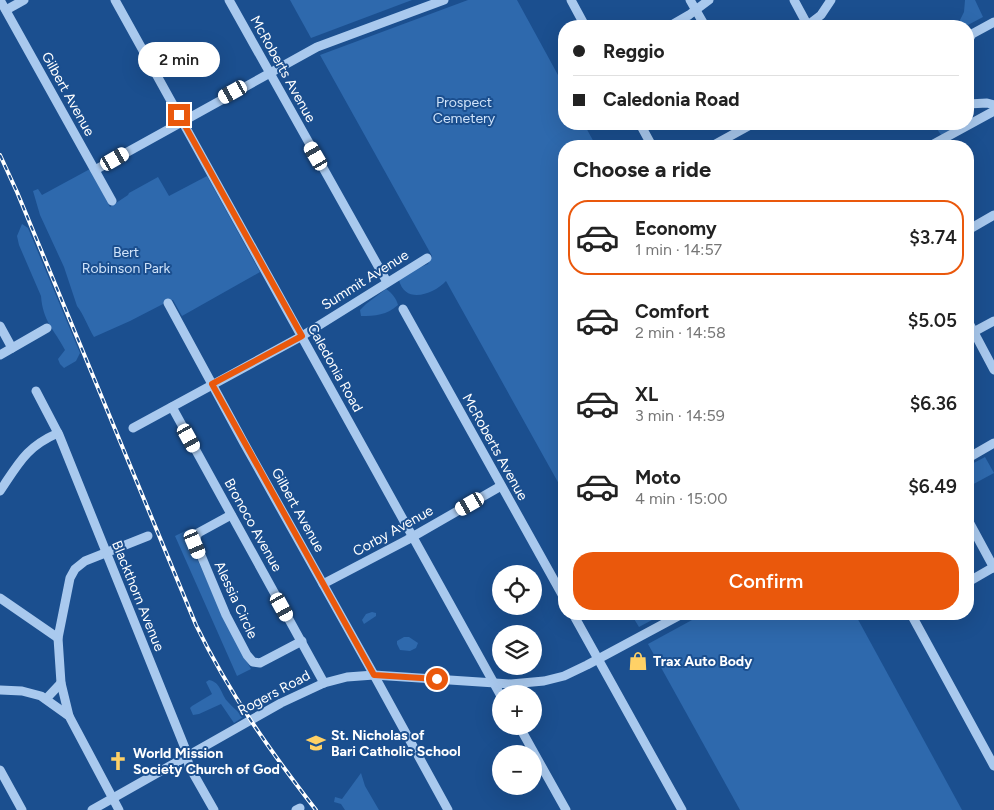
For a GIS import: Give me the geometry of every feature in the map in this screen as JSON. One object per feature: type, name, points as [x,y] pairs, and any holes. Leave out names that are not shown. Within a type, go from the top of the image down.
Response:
[{"type":"street","name":"Gilbert Avenue","points":[[0,0],[112,201]]},
{"type":"street","points":[[6,10],[24,0]]},
{"type":"street","name":"Caledonia Road","points":[[115,0],[494,683]]},
{"type":"street","name":"McRoberts Avenue","points":[[229,0],[387,282]]},
{"type":"street","points":[[95,170],[269,72],[327,43],[444,0]]},
{"type":"street","points":[[570,0],[582,20]]},
{"type":"street","points":[[690,0],[702,20]]},
{"type":"street","points":[[680,20],[709,0]]},
{"type":"street","points":[[794,0],[805,20]]},
{"type":"street","points":[[816,20],[821,16],[831,0]]},
{"type":"street","points":[[974,33],[994,22]]},
{"type":"street","points":[[974,104],[987,103],[994,105]]},
{"type":"street","points":[[974,122],[994,111]]},
{"type":"street","points":[[723,140],[741,130]]},
{"type":"street","points":[[941,140],[959,130]]},
{"type":"street","points":[[974,227],[994,216]]},
{"type":"street","name":"Summit Avenue","points":[[133,428],[302,336],[428,258]]},
{"type":"street","name":"Gilbert Avenue","points":[[168,302],[448,810]]},
{"type":"street","name":"McRoberts Avenue","points":[[403,309],[558,587]]},
{"type":"street","points":[[974,332],[994,321]]},
{"type":"street","points":[[0,326],[12,348]]},
{"type":"street","points":[[0,355],[48,328]]},
{"type":"street","points":[[974,339],[994,370]]},
{"type":"street","name":"Blackthorn Avenue","points":[[36,391],[58,433],[187,756],[189,766],[214,810]]},
{"type":"street","name":"Bronoco Avenue","points":[[172,407],[324,683]]},
{"type":"street","points":[[0,491],[22,458],[43,440],[58,433]]},
{"type":"street","points":[[974,455],[994,443]]},
{"type":"street","name":"Corby Avenue","points":[[323,584],[501,486]]},
{"type":"street","name":"Alessia Circle","points":[[231,515],[198,533],[195,541],[226,615],[247,655],[253,662],[260,663],[302,641]]},
{"type":"street","points":[[974,531],[994,568],[974,579]]},
{"type":"street","points":[[119,810],[69,716],[62,683],[58,638],[68,586],[75,569],[85,561],[148,536]]},
{"type":"street","points":[[0,598],[58,638]]},
{"type":"street","points":[[576,620],[682,810]]},
{"type":"street","name":"Rogers Road","points":[[92,810],[294,696],[324,683],[347,677],[374,675],[515,684],[544,681],[564,676],[598,660],[671,620]]},
{"type":"street","points":[[914,620],[994,766]]},
{"type":"street","points":[[46,699],[62,683]]},
{"type":"street","points":[[0,690],[22,691],[46,699],[69,716]]},
{"type":"street","points":[[524,735],[566,810]]},
{"type":"street","points":[[0,770],[22,810]]},
{"type":"green space","points":[[290,0],[412,0],[311,38]]},
{"type":"green space","name":"Prospect Cemetery","points":[[468,0],[517,0],[558,75],[558,130],[587,130],[593,140],[558,140],[558,482],[446,281],[434,290],[420,295],[407,293],[402,288],[399,280],[402,275],[428,264],[432,256],[320,55]]},
{"type":"green space","points":[[965,0],[975,0],[983,17],[974,22],[974,20],[960,20],[964,12]]},
{"type":"green space","points":[[938,130],[950,130],[941,135]]},
{"type":"green space","name":"Bert Robinson Park","points":[[90,169],[110,207],[129,193],[158,177],[169,196],[207,176],[260,272],[182,316],[173,300],[166,301],[130,321],[94,337],[77,306],[64,267],[40,215],[33,191],[38,189],[42,195]]},
{"type":"green space","points":[[22,224],[28,228],[80,353],[76,361],[64,368],[58,359],[65,350],[47,319],[41,296],[19,245],[17,236]]},
{"type":"green space","points":[[386,289],[394,296],[398,305],[390,311],[381,314],[361,316],[360,310]]},
{"type":"green space","points":[[985,457],[994,473],[974,484],[974,463]]},
{"type":"green space","points":[[189,529],[189,541],[227,625],[251,669],[237,676],[175,536]]},
{"type":"green space","points":[[376,613],[376,616],[364,624],[362,620],[366,614]]},
{"type":"green space","points":[[635,620],[652,620],[639,627]]},
{"type":"green space","points":[[692,620],[858,620],[962,810],[740,810],[648,644]]},
{"type":"green space","points":[[404,637],[409,637],[418,643],[416,648],[410,651],[400,650],[397,641]]},
{"type":"green space","points":[[209,680],[216,683],[226,699],[243,717],[234,723],[221,704],[193,715],[190,708],[212,694],[206,682]]},
{"type":"green space","points":[[361,773],[365,786],[379,810],[345,810],[341,804],[334,802],[335,797],[342,799]]},
{"type":"railway","points":[[0,155],[196,625],[236,698],[282,766],[316,810]]},
{"type":"place","name":"Trax Auto Body","points":[[638,661]]},
{"type":"place","name":"St. Nicholas of Bari Catholic School","points":[[316,743]]},
{"type":"place","name":"World Mission Society Church of God","points":[[118,761]]},
{"type":"route","points":[[179,115],[302,336],[212,384],[374,675],[437,679]]}]
